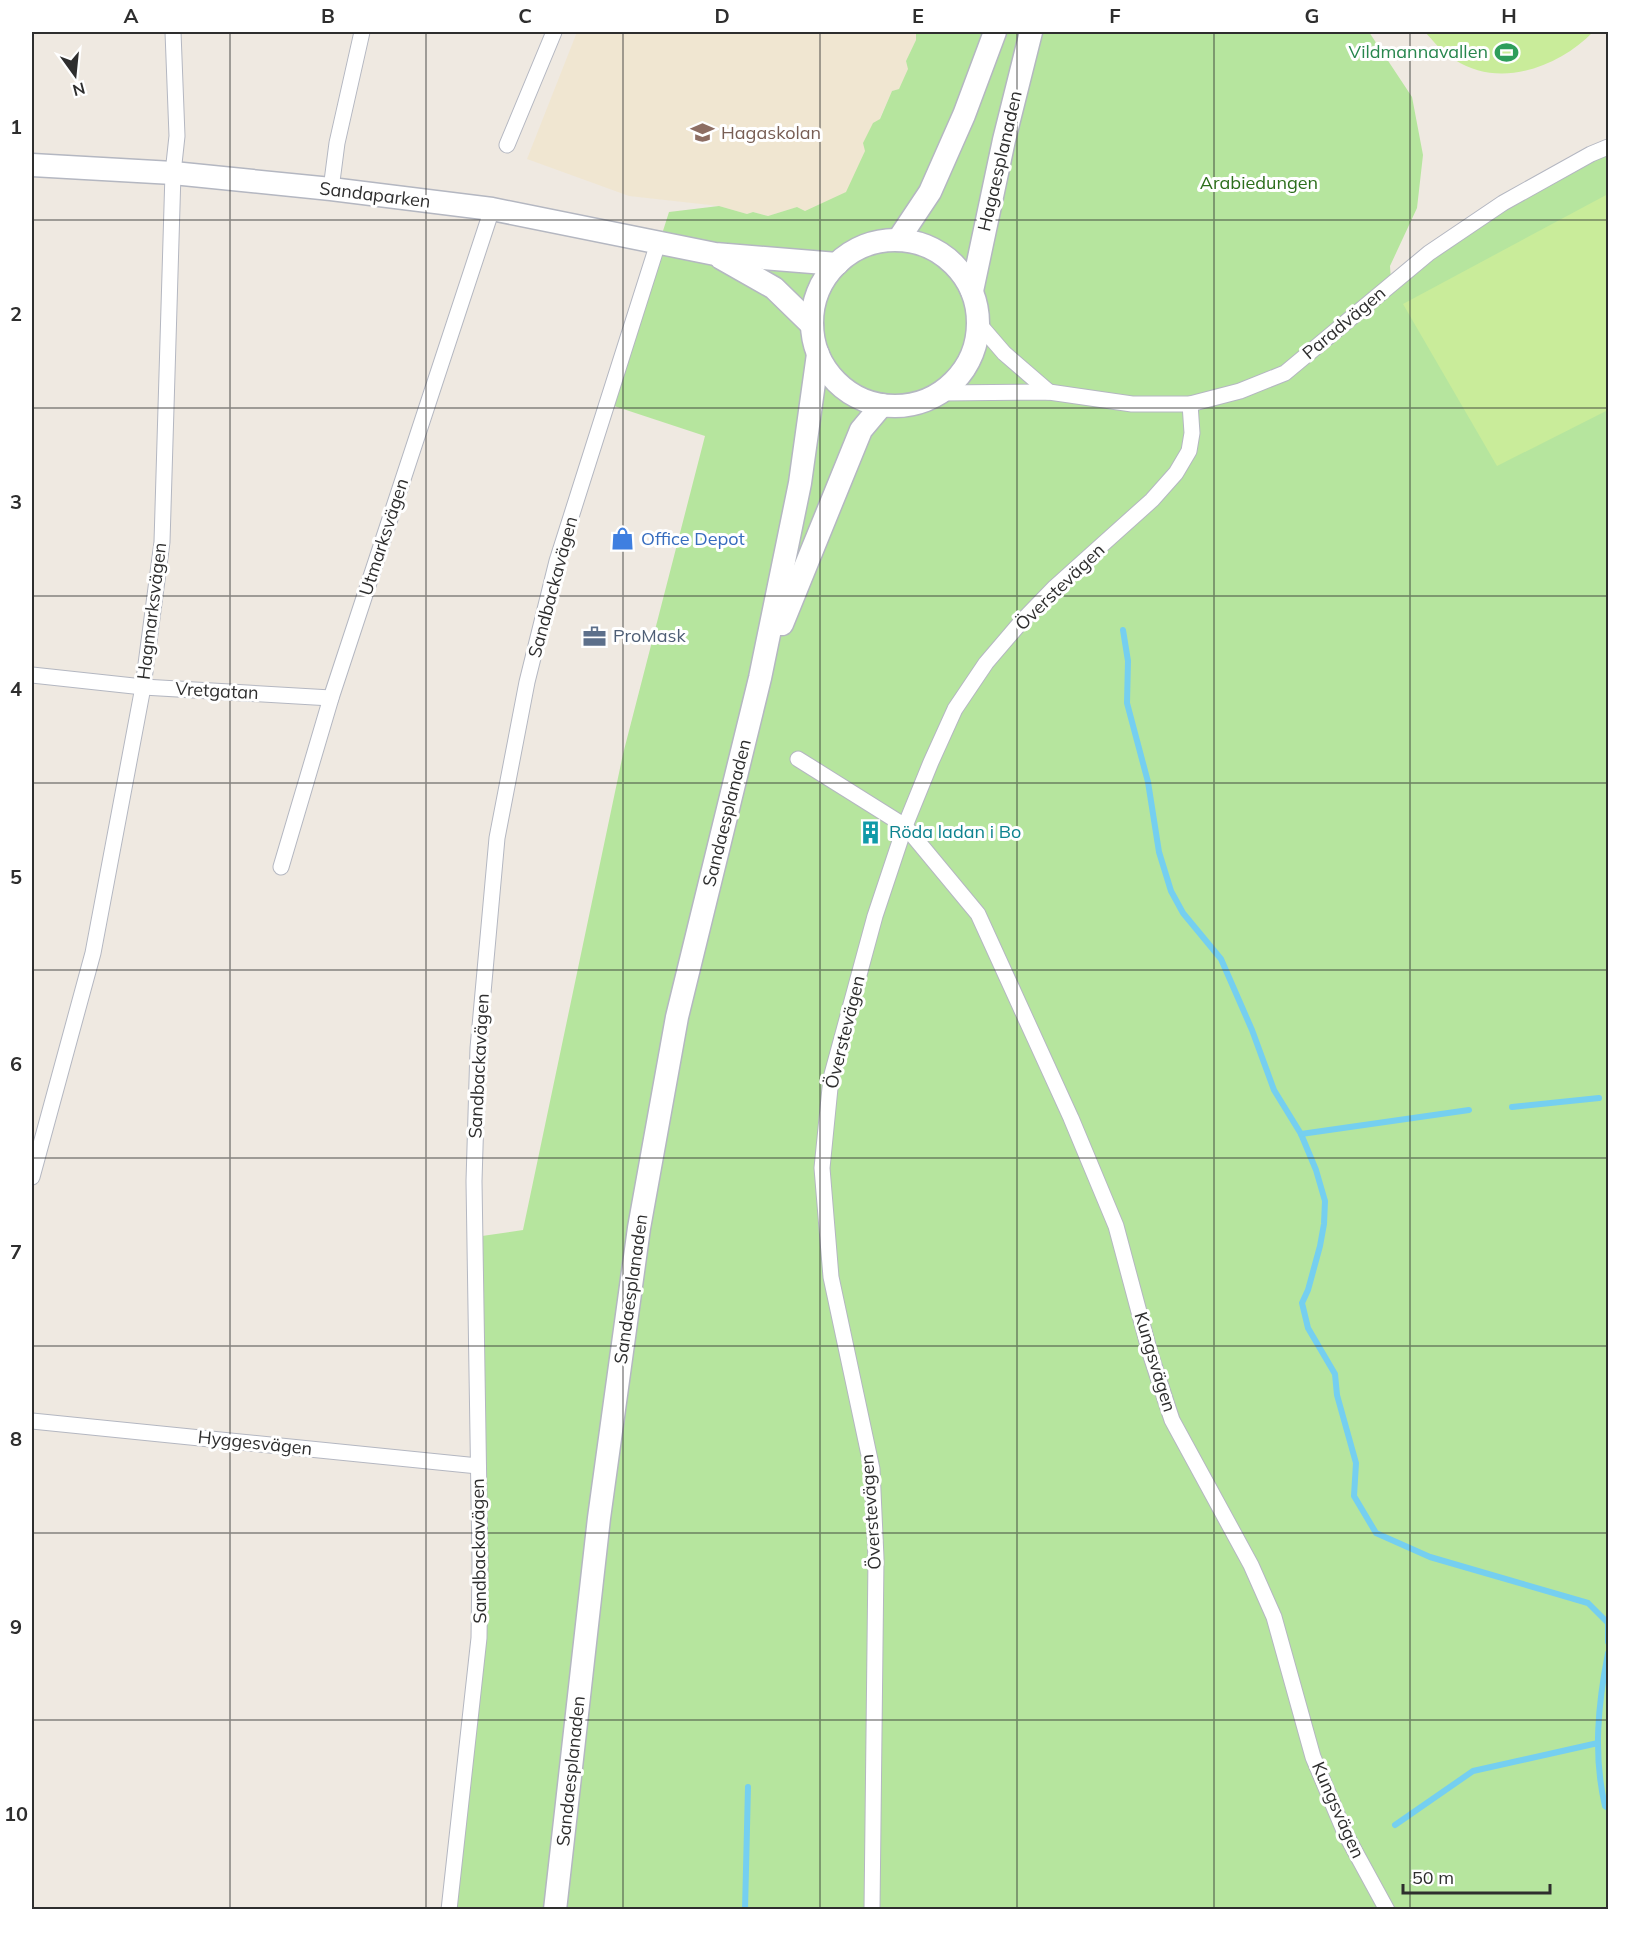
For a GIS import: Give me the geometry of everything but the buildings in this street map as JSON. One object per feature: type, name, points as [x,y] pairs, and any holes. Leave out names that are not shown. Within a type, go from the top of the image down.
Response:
[{"type":"main road","points":[[898,240],[930,192],[964,115],[995,32]]},
{"type":"main road","name":"Hagaesplanaden","points":[[972,291],[1004,140],[1031,32]]},
{"type":"main road","name":"Sandaparken","points":[[32,165],[173,173],[331,189],[492,209],[715,254],[837,264]]},
{"type":"main road","points":[[898,240],[920,243],[941,254],[955,265],[972,291],[978,309],[979,324],[976,345],[970,360],[954,382],[941,393],[914,404],[897,406],[882,405],[854,396],[840,386],[818,354],[812,326],[813,306],[817,293],[837,264],[853,251],[870,244],[898,240]]},
{"type":"main road","name":"Sandaparken","points":[[715,254],[774,288],[812,326]]},
{"type":"main road","name":"Sandaesplanaden","points":[[555,1910],[599,1518],[639,1228],[677,1017],[760,678],[800,483],[818,354]]},
{"type":"main road","name":"Sandaesplanaden","points":[[760,678],[861,430],[882,405]]},
{"type":"street","name":"Hagmarksvägen","points":[[32,1178],[93,953],[143,687],[162,542],[173,173],[177,136],[174,32]]},
{"type":"street","points":[[331,189],[337,143],[362,32]]},
{"type":"street","points":[[507,144],[554,32]]},
{"type":"street","name":"Paradvägen","points":[[941,393],[1049,392],[1132,404],[1190,404],[1240,391],[1285,373],[1429,253],[1503,203],[1591,154],[1608,147]]},
{"type":"street","name":"Utmarksvägen","points":[[281,867],[331,698],[492,209]]},
{"type":"street","name":"Sandbackavägen","points":[[449,1910],[479,1638],[475,1159],[478,1048],[496,838],[527,682],[557,561],[658,243]]},
{"type":"street","points":[[979,324],[1004,353],[1049,392]]},
{"type":"street","name":"Överstevägen","points":[[872,1910],[876,1558],[872,1469],[831,1277],[822,1168],[831,1078],[875,916],[905,826],[956,709],[986,663],[1055,587],[1152,500],[1176,473],[1189,451],[1192,433],[1190,404]]},
{"type":"street","name":"Vretgatan","points":[[32,675],[143,687],[331,698]]},
{"type":"street","name":"Kungsvägen","points":[[798,759],[905,826],[978,914],[1067,1108],[1116,1226],[1150,1353],[1172,1420],[1251,1565],[1274,1617],[1313,1757],[1345,1833],[1387,1910]]},
{"type":"street","name":"Hyggesvägen","points":[[32,1421],[478,1466]]},
{"type":"shaded area","name":"Hagaskolan","points":[[577,32],[916,32],[916,40],[906,61],[909,69],[899,89],[892,91],[847,192],[805,211],[797,207],[768,216],[753,212],[747,214],[719,206],[629,196],[527,159]]},
{"type":"green space","name":"Arabiedungen","points":[[916,32],[1369,32],[1412,97],[1423,155],[1417,208],[1390,266],[1391,282],[1429,253],[1608,147],[1608,1909],[449,1910],[479,1638],[475,1237],[523,1230],[623,754],[705,436],[608,404],[669,212],[719,206],[747,214],[753,212],[768,216],[797,207],[805,211],[846,192],[865,151],[863,143],[873,123],[880,119],[892,91],[899,89],[908,69],[906,61],[916,40]]},
{"type":"green space","name":"Vildmannavallen","points":[[1425,32],[1593,32],[1563,55],[1546,64],[1528,70],[1491,73],[1472,69],[1455,60]]},
{"type":"green space","points":[[1608,194],[1608,410],[1497,466],[1403,304]]},
{"type":"waterway","points":[[1123,630],[1128,661],[1127,703],[1148,782],[1159,852],[1171,891],[1183,913],[1221,959],[1252,1030],[1274,1090],[1301,1134],[1316,1170],[1325,1201],[1320,1246],[1308,1290],[1302,1303],[1308,1328],[1335,1374],[1337,1395],[1356,1463],[1354,1496],[1376,1533],[1430,1557],[1588,1603],[1608,1623],[1608,1642]]},
{"type":"waterway","points":[[1512,1107],[1599,1098]]},
{"type":"waterway","points":[[1301,1134],[1469,1110]]},
{"type":"waterway","points":[[1608,1653],[1598,1730],[1601,1787],[1605,1806],[1608,1808]]},
{"type":"waterway","points":[[1395,1825],[1473,1771],[1598,1743]]},
{"type":"waterway","points":[[745,1910],[748,1787]]},
{"type":"place","name":"Vildmannavallen","points":[[1506,52]]},
{"type":"place","name":"Hagaskolan","points":[[703,133]]},
{"type":"place","name":"Office Depot","points":[[623,539]]},
{"type":"place","name":"ProMask","points":[[595,636]]},
{"type":"place","name":"Röda ladan i Bo","points":[[871,832]]}]
